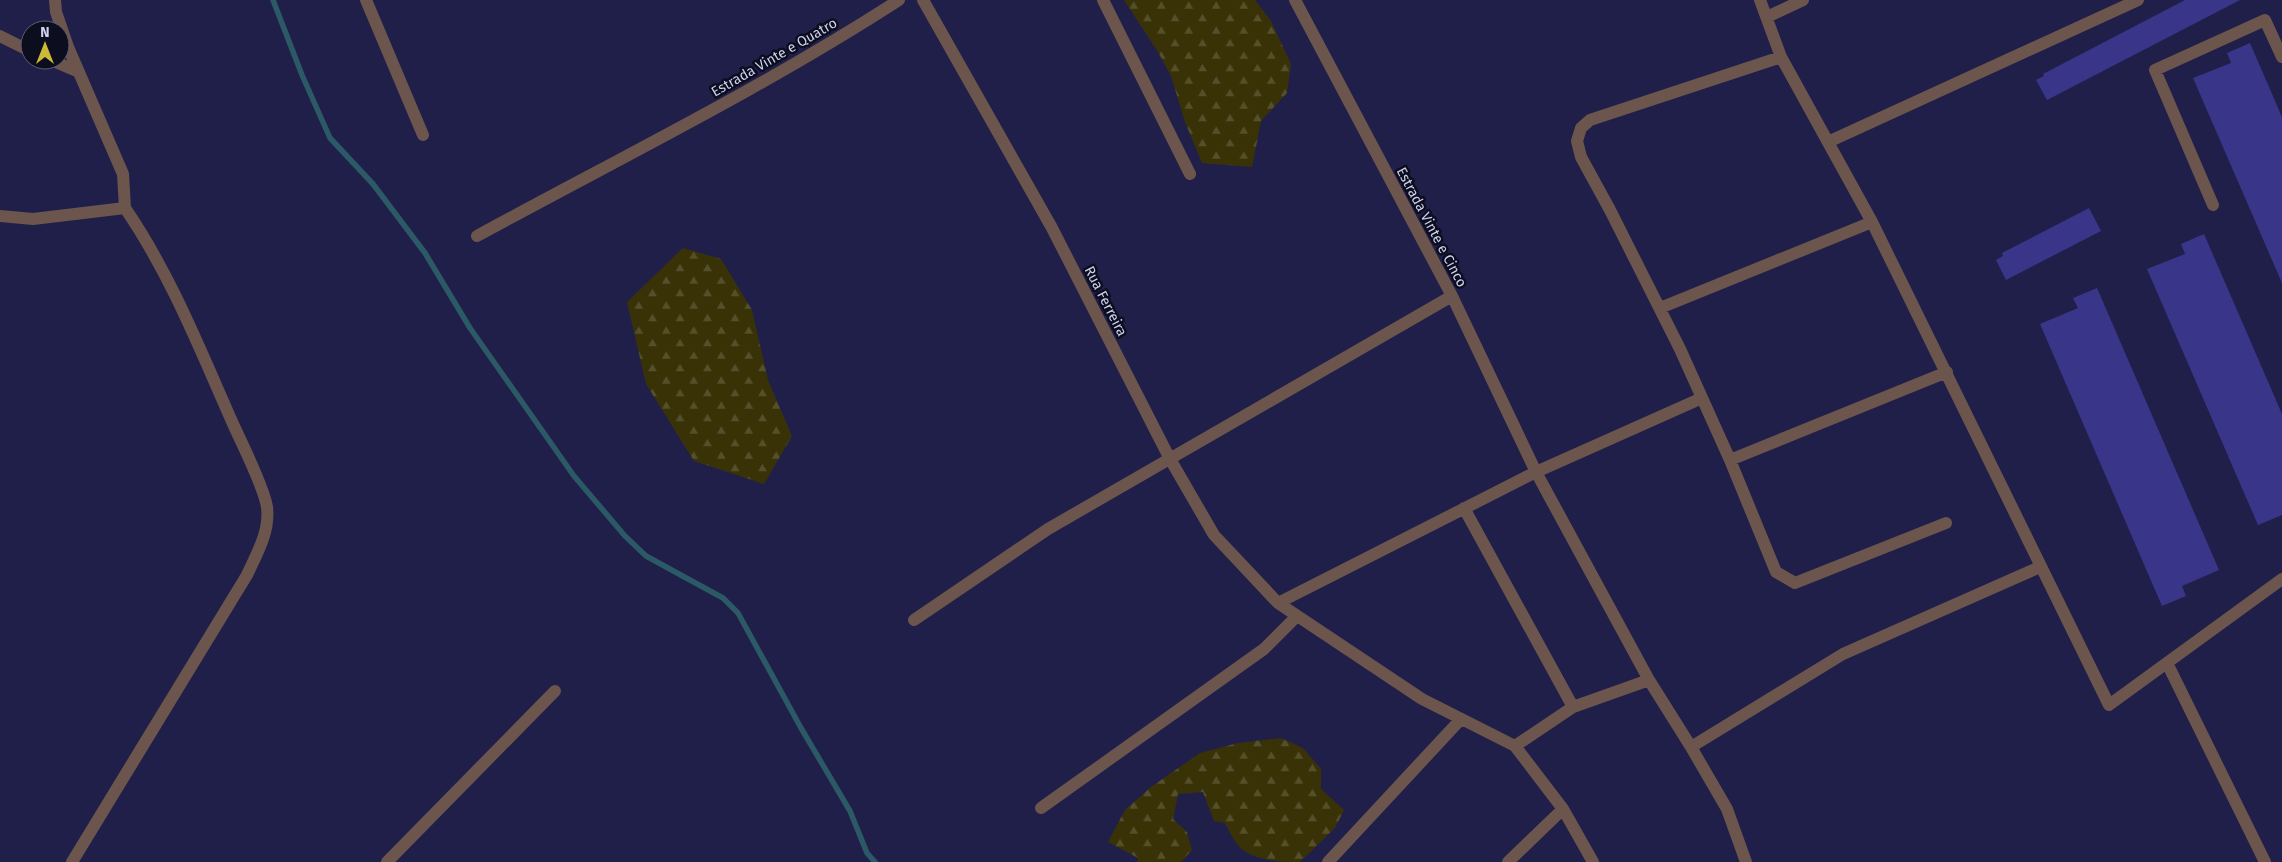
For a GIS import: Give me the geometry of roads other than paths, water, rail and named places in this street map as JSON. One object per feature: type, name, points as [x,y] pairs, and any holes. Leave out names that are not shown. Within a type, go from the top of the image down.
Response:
[{"type":"street","points":[[55,0],[56,12],[79,72],[123,174],[125,208],[146,239],[167,278],[255,473],[267,504],[268,520],[264,540],[247,575],[72,862]]},
{"type":"street","points":[[366,0],[423,135]]},
{"type":"street","name":"Estrada Vinte e Quatro","points":[[477,236],[598,170],[690,123],[805,57],[898,0]]},
{"type":"street","name":"Rua Ferreira","points":[[924,0],[1052,228],[1170,459],[1214,535],[1278,603],[1422,699],[1514,746]]},
{"type":"street","points":[[1103,0],[1190,174]]},
{"type":"street","name":"Estrada Vinte e Cinco","points":[[1295,0],[1452,296],[1536,472],[1648,680],[1691,747],[1727,809],[1746,862]]},
{"type":"street","points":[[1760,0],[1781,57],[1872,222],[2109,705],[2282,578]]},
{"type":"street","points":[[1767,17],[1803,0]]},
{"type":"street","points":[[1828,142],[2138,0]]},
{"type":"street","points":[[2212,205],[2156,70],[2265,20],[2282,57]]},
{"type":"street","points":[[0,36],[20,46]]},
{"type":"street","points":[[1781,57],[1590,120],[1581,128],[1577,141],[1581,157],[1660,308],[1730,460],[1776,572],[1795,583],[1946,522]]},
{"type":"street","points":[[70,68],[79,72]]},
{"type":"street","points":[[0,216],[33,219],[125,208]]},
{"type":"street","points":[[1660,308],[1872,222]]},
{"type":"street","points":[[914,620],[1048,529],[1452,296]]},
{"type":"street","points":[[1730,460],[1947,372]]},
{"type":"street","points":[[1278,603],[1536,472],[1702,398]]},
{"type":"street","points":[[1464,508],[1573,707]]},
{"type":"street","points":[[1691,747],[1843,654],[2040,567]]},
{"type":"street","points":[[1041,808],[1264,649],[1297,616]]},
{"type":"street","points":[[2167,664],[2265,862]]},
{"type":"street","points":[[1593,862],[1563,809],[1514,746],[1573,707],[1648,680]]},
{"type":"street","points":[[387,862],[555,691]]},
{"type":"street","points":[[1328,862],[1461,719]]},
{"type":"street","points":[[1508,862],[1563,809]]},
{"type":"waterway","points":[[273,0],[302,75],[330,138],[373,184],[425,253],[470,328],[574,476],[625,536],[646,556],[723,598],[738,613],[801,728],[850,811],[867,853],[875,862]]}]
